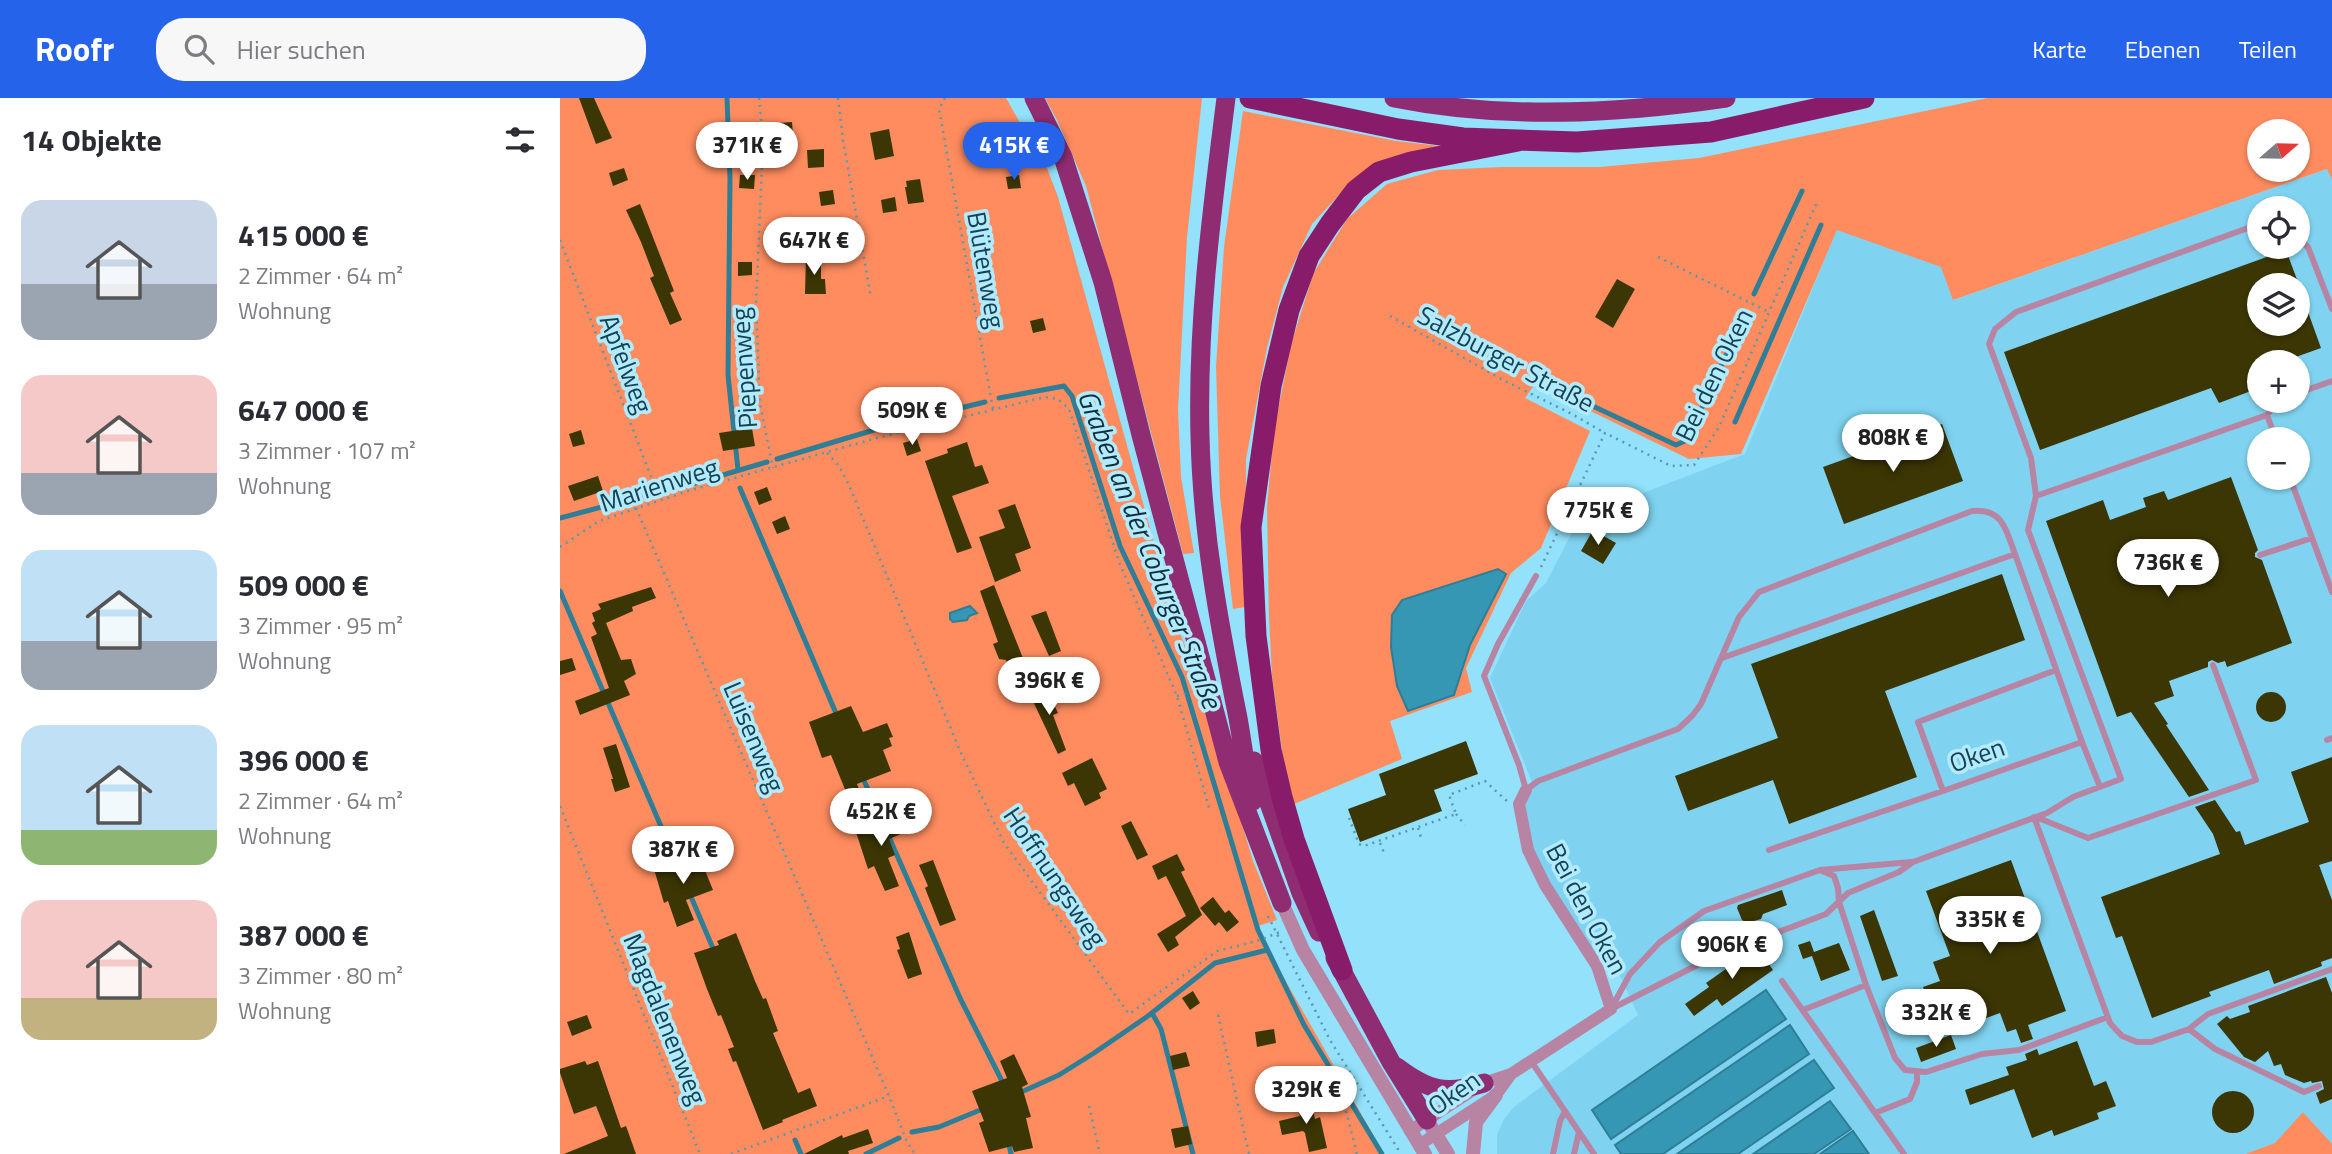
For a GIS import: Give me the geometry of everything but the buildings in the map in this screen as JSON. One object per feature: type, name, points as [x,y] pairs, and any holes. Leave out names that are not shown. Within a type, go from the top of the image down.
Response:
[{"type":"highway","points":[[1034,98],[1063,157],[1103,282],[1140,435],[1228,762],[1282,903]]},
{"type":"highway","points":[[1226,98],[1204,286],[1200,356],[1200,436],[1209,568],[1249,786],[1282,903]]},
{"type":"highway","points":[[1250,98],[1398,128],[1463,138],[1590,142],[1711,132],[1864,98]]},
{"type":"highway","points":[[1394,98],[1477,109],[1553,112],[1630,110],[1726,98]]},
{"type":"highway","points":[[1342,970],[1294,839],[1282,797],[1270,750],[1256,636],[1251,527],[1271,386],[1289,310],[1309,256],[1356,190],[1379,172],[1411,162],[1518,141]]},
{"type":"highway","points":[[1237,718],[1301,893],[1424,1129]]},
{"type":"highway","points":[[1391,1062],[1415,1080],[1439,1089],[1490,1089]]},
{"type":"street","points":[[1519,804],[1526,790]]},
{"type":"street","name":"Bei den Oken","points":[[1519,804],[1528,850],[1545,885],[1597,967],[1611,1009]]},
{"type":"street","points":[[1282,903],[1303,950],[1424,1129],[1448,1154]]},
{"type":"street","name":"Oken","points":[[1424,1129],[1611,1009]]},
{"type":"street","points":[[1473,1154],[1476,1122],[1490,1089]]},
{"type":"street","points":[[1422,1150],[1424,1129]]},
{"type":"lane","points":[[1611,1009],[1713,957],[1826,914],[1857,887],[1899,872],[1913,862],[2047,813],[2073,797],[2121,779],[2028,530],[2036,496],[2031,458],[1989,344],[1995,328],[2016,312],[2247,228]]},
{"type":"lane","points":[[2310,252],[2332,309]]},
{"type":"lane","points":[[2310,389],[2332,381]]},
{"type":"lane","points":[[2036,496],[2267,415],[2272,427]]},
{"type":"lane","points":[[2294,490],[2332,592]]},
{"type":"lane","points":[[1536,576],[1484,676],[1526,790],[1538,781],[1678,729],[1701,704],[1739,617],[1759,592],[1972,511],[1984,510],[1995,515],[2003,524],[2100,787]]},
{"type":"lane","points":[[2260,555],[2312,538]]},
{"type":"lane","points":[[1722,658],[2015,554]]},
{"type":"lane","points":[[2034,817],[2088,838],[2256,780],[2213,665]]},
{"type":"lane","name":"Oken","points":[[2056,670],[1919,722],[1944,791],[2082,743]]},
{"type":"lane","points":[[1769,850],[1944,791]]},
{"type":"lane","points":[[2034,817],[2108,1017],[2122,1037],[2137,1042],[2151,1042],[2189,1029],[2208,1014],[2332,969]]},
{"type":"lane","points":[[1611,1009],[1630,974],[1660,942],[1704,911],[1820,870],[1913,862]]},
{"type":"lane","points":[[1820,870],[1834,876],[1839,902],[1866,985],[1895,1058],[1905,1070],[1926,1072],[1982,1054],[2019,1050],[2108,1017]]},
{"type":"lane","points":[[1782,981],[1904,1154]]},
{"type":"lane","points":[[1802,1010],[1866,985]]},
{"type":"lane","points":[[2189,1029],[2215,1049],[2304,1092],[2319,1086]]},
{"type":"lane","points":[[1531,1061],[1594,1154]]},
{"type":"lane","points":[[1875,1113],[1910,1099],[1917,1082],[1917,1073]]},
{"type":"lane","points":[[1553,1154],[1560,1121],[1565,1111]]},
{"type":"lane","points":[[1574,1154],[1579,1132]]},
{"type":"path","name":"Piepenweg","points":[[759,98],[763,142],[756,305],[757,342],[760,404],[772,468]]},
{"type":"path","points":[[838,98],[871,298]]},
{"type":"path","name":"Blütenweg","points":[[945,98],[939,109],[993,409]]},
{"type":"path","name":"Bei den Oken","points":[[1605,433],[1671,466],[1694,465],[1719,427],[1818,200]]},
{"type":"path","name":"Apfelweg","points":[[560,240],[660,500]]},
{"type":"path","points":[[1658,257],[1769,312]]},
{"type":"path","name":"Salzburger Straße","points":[[1391,316],[1503,380],[1605,433]]},
{"type":"path","name":"Marienweg","points":[[560,547],[599,520],[660,500],[877,438],[1045,397],[1058,400],[1069,410],[1119,562],[1179,695]]},
{"type":"path","points":[[1536,576],[1605,433]]},
{"type":"path","name":"Hoffnungsweg","points":[[827,453],[839,466],[849,485],[961,754],[1004,843],[1129,1014],[1217,951],[1269,937]]},
{"type":"path","name":"Luisenweg","points":[[636,508],[907,1142],[915,1154]]},
{"type":"path","points":[[1192,692],[1179,695],[1210,811]]},
{"type":"path","points":[[1465,825],[1456,814],[1449,795],[1485,781],[1510,804],[1519,804]]},
{"type":"path","name":"Magdalenenweg","points":[[560,806],[700,1154]]},
{"type":"path","points":[[1349,818],[1359,844],[1364,846],[1456,814]]},
{"type":"path","points":[[560,821],[565,819]]},
{"type":"path","points":[[1418,828],[1422,841]]},
{"type":"path","points":[[1380,842],[1384,853]]},
{"type":"path","points":[[1276,934],[1330,1040],[1401,1154]]},
{"type":"path","points":[[1218,1015],[1249,1154]]},
{"type":"path","points":[[731,1154],[889,1096]]},
{"type":"path","points":[[1089,1106],[1100,1154]]},
{"type":"path","points":[[1346,1111],[1357,1154]]},
{"type":"shaded area","points":[[560,98],[1006,98],[1024,130],[1038,144],[1058,197],[1178,629],[1197,674],[1253,861],[1277,920],[1255,927],[1384,1154],[560,1154]]},
{"type":"shaded area","points":[[1045,98],[1202,98],[1187,237],[1178,410],[1181,477],[1194,553],[1183,554],[1086,186]]},
{"type":"shaded area","points":[[1988,98],[2332,98],[2332,179],[2327,169],[2310,175],[2310,119],[2247,119],[2247,182],[2290,182],[1953,300],[1941,267],[1837,230],[1741,454],[1689,459],[1535,384],[1525,398],[1590,431],[1541,548],[1511,573],[1466,668],[1472,692],[1390,721],[1402,759],[1294,804],[1283,758],[1272,676],[1267,507],[1274,430],[1291,345],[1313,274],[1347,219],[1387,184],[1438,170],[1600,167],[1699,158]],"holes":[[[1505,574],[1470,645],[1462,674],[1408,710],[1397,686],[1391,647]]]},
{"type":"shaded area","points":[[1243,111],[1396,141],[1457,148],[1351,182],[1312,224],[1283,287],[1267,348],[1246,459],[1245,607],[1233,609],[1220,496],[1216,367],[1224,247]]},
{"type":"shaded area","points":[[2328,169],[2332,179],[2332,1144],[2303,1112],[2275,1143],[2245,1154],[1497,1154],[1497,1135],[1504,1119],[1514,1107],[1638,1015],[1605,943],[1585,950],[1537,878],[1516,812],[1532,782],[1490,678],[1526,601],[1546,583],[1580,517],[1745,454],[1837,229],[1941,267],[1954,300],[2247,197],[2247,259],[2310,259],[2310,196],[2251,196],[2291,182],[2310,182],[2310,175]]},
{"type":"shaded area","points":[[1498,569],[1506,574],[1470,645],[1454,695],[1408,711],[1397,686],[1391,647],[1392,615],[1402,600]]},
{"type":"shaded area","points":[[970,606],[977,613],[969,616],[967,620],[953,622],[950,619],[950,613]]},
{"type":"shaded area","points":[[1766,990],[1786,1019],[1611,1139],[1592,1110]]},
{"type":"shaded area","points":[[1790,1025],[1809,1054],[1663,1154],[1621,1154],[1615,1145]]},
{"type":"shaded area","points":[[1814,1060],[1834,1088],[1738,1154],[1677,1154]]},
{"type":"shaded area","points":[[1830,1101],[1851,1129],[1814,1154],[1753,1154]]},
{"type":"shaded area","points":[[2303,1112],[2332,1144],[2332,1154],[2245,1154],[2275,1143]]},
{"type":"shaded area","points":[[1853,1131],[1869,1154],[1820,1154]]},
{"type":"waterway","points":[[727,98],[730,178],[728,375],[738,470]]},
{"type":"waterway","points":[[1754,294],[1802,191]]},
{"type":"waterway","points":[[1735,422],[1821,225]]},
{"type":"waterway","points":[[1550,386],[1676,445],[1687,440],[1746,312]]},
{"type":"waterway","name":"Graben an der Coburger Straße","points":[[999,398],[1064,386],[1072,396],[1120,546],[1182,677],[1258,930],[1304,1025],[1382,1154]]},
{"type":"waterway","name":"Graben an der Coburger Straße","points":[[777,459],[894,424],[985,402]]},
{"type":"waterway","name":"Graben an der Coburger Straße","points":[[665,492],[767,462]]},
{"type":"waterway","points":[[740,488],[838,718]]},
{"type":"waterway","name":"Graben an der Coburger Straße","points":[[560,518],[651,494]]},
{"type":"waterway","points":[[560,591],[678,866]]},
{"type":"waterway","points":[[862,776],[960,998],[1004,1085]]},
{"type":"waterway","points":[[689,892],[715,953]]},
{"type":"waterway","points":[[1017,1094],[1059,1075],[1094,1053],[1148,1016],[1215,963],[1267,950]]},
{"type":"waterway","points":[[1152,1013],[1161,1029],[1193,1154]]},
{"type":"waterway","points":[[912,1132],[939,1127],[985,1108]]},
{"type":"waterway","points":[[866,1154],[899,1138]]},
{"type":"waterway","points":[[795,1140],[801,1154]]},
{"type":"waterway","points":[[1008,1140],[1011,1154]]}]
